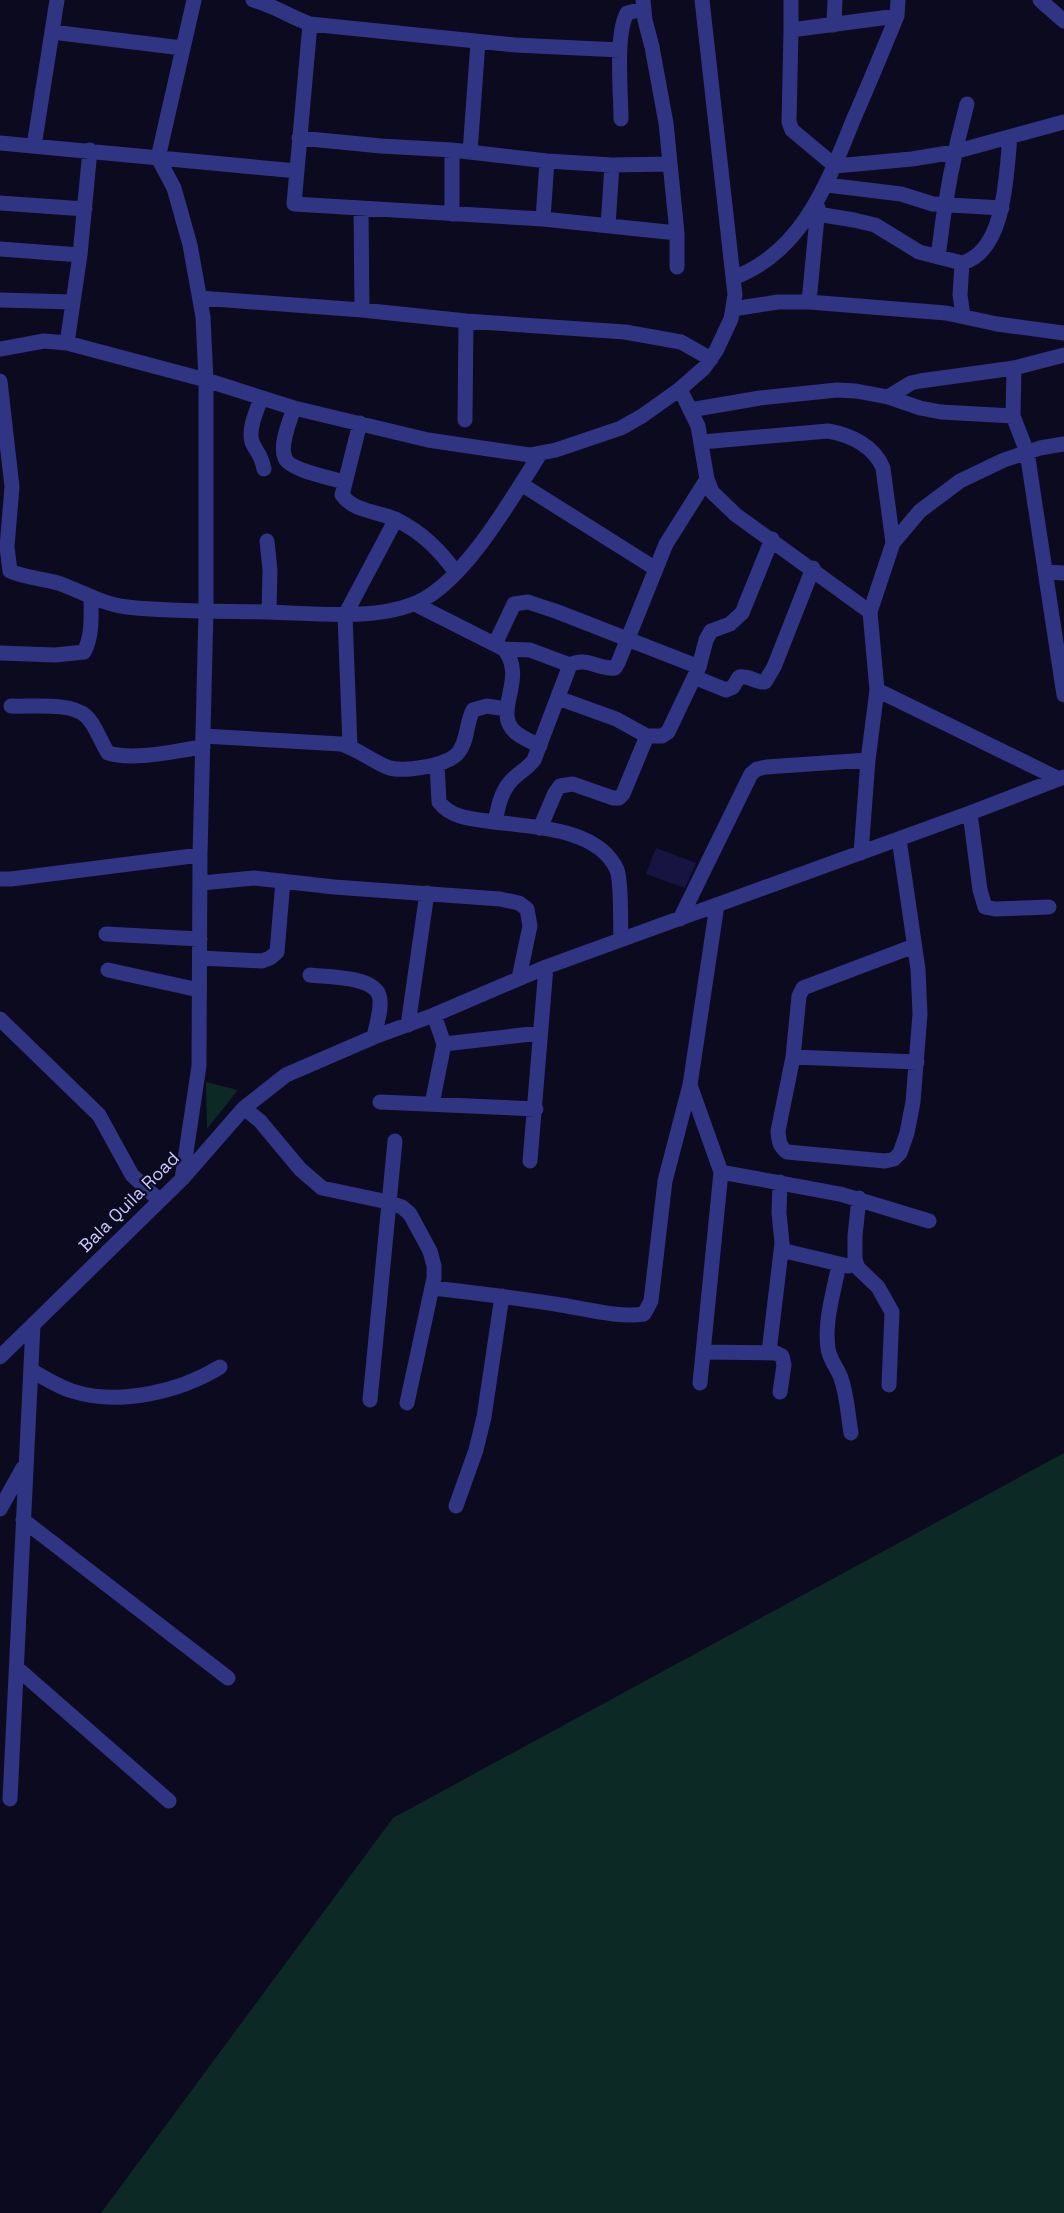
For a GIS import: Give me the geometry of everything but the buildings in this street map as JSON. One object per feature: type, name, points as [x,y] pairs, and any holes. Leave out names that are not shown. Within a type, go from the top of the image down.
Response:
[{"type":"street","points":[[34,146],[57,0]]},
{"type":"street","points":[[182,1179],[199,1066],[200,855],[206,611],[206,380],[205,341],[200,298],[180,206],[174,188],[158,158],[194,0]]},
{"type":"street","points":[[253,0],[269,4],[310,24],[478,42],[620,50]]},
{"type":"street","points":[[0,349],[24,343],[67,343],[206,380],[294,408],[455,445],[514,454],[540,454],[621,428],[680,389],[711,359],[727,330],[733,309],[735,295],[702,0]]},
{"type":"street","points":[[791,0],[789,122],[792,130],[835,166],[912,159],[954,152],[1064,122]]},
{"type":"street","points":[[834,25],[835,0]]},
{"type":"street","points":[[809,302],[818,207],[897,16],[898,0]]},
{"type":"street","points":[[1040,0],[1064,21]]},
{"type":"street","points":[[621,119],[620,50],[624,19],[627,13],[643,4],[663,100],[677,233],[677,267]]},
{"type":"street","points":[[791,30],[897,16]]},
{"type":"street","points":[[310,24],[294,204],[543,219],[677,233]]},
{"type":"street","points":[[52,32],[182,48]]},
{"type":"street","points":[[470,152],[478,42]]},
{"type":"street","points":[[938,257],[944,205],[954,152],[967,104]]},
{"type":"street","points":[[818,207],[874,225],[910,248],[962,263],[973,260],[983,251],[989,241],[1002,208],[1010,137]]},
{"type":"street","points":[[299,138],[452,150],[547,161],[612,165],[669,164]]},
{"type":"street","points":[[0,143],[297,171]]},
{"type":"street","points":[[67,343],[80,255],[90,150]]},
{"type":"street","points":[[452,150],[452,214]]},
{"type":"street","points":[[543,219],[547,161]]},
{"type":"street","points":[[608,226],[612,165]]},
{"type":"street","points":[[827,185],[901,194],[926,203],[1002,208]]},
{"type":"street","points":[[0,202],[85,209]]},
{"type":"street","points":[[733,278],[759,267],[783,247],[818,207]]},
{"type":"street","points":[[361,209],[362,310]]},
{"type":"street","points":[[0,249],[80,255]]},
{"type":"street","points":[[962,263],[960,295],[963,316]]},
{"type":"street","points":[[200,298],[646,334],[681,342],[711,359]]},
{"type":"street","points":[[0,300],[73,302]]},
{"type":"street","points":[[733,309],[778,303],[809,302],[946,313],[997,324],[1064,333]]},
{"type":"street","points":[[465,420],[466,321]]},
{"type":"street","points":[[888,397],[911,383],[1014,368],[1064,356]]},
{"type":"street","points":[[1014,368],[1013,416],[1027,452],[1064,695]]},
{"type":"street","points":[[0,381],[10,459],[5,505],[10,571],[20,576],[57,583],[91,597],[126,607],[345,615],[415,604],[436,591],[456,573],[496,522],[540,454]]},
{"type":"street","points":[[680,389],[698,426],[707,478],[712,492],[723,504],[870,612]]},
{"type":"street","points":[[690,410],[760,398],[837,390],[888,397],[920,408],[941,412],[1013,416]]},
{"type":"street","points":[[261,398],[250,432],[253,443],[262,456],[264,469]]},
{"type":"street","points":[[294,408],[284,447],[284,458],[288,464],[344,482]]},
{"type":"street","points":[[360,423],[342,495],[348,503],[396,519],[431,543],[456,573]]},
{"type":"street","points":[[702,442],[828,431],[854,439],[878,457],[883,468],[893,543]]},
{"type":"street","points":[[861,853],[868,760],[877,690],[870,612],[893,543],[920,511],[960,481],[987,467],[1027,452],[1064,444]]},
{"type":"street","points":[[415,604],[500,646],[530,651],[570,665],[582,662],[609,669],[615,668],[622,657],[626,640],[673,532],[707,478]]},
{"type":"street","points":[[521,484],[656,569]]},
{"type":"street","points":[[350,747],[345,615],[396,519]]},
{"type":"street","points":[[558,698],[616,719],[647,735],[662,736],[668,732],[697,672],[706,639],[711,631],[730,624],[742,613],[772,540]]},
{"type":"street","points":[[267,541],[270,570],[269,612]]},
{"type":"street","points":[[500,646],[510,609],[514,604],[528,602],[626,640],[697,672],[726,690],[733,687],[739,677],[745,676],[765,682],[774,667],[813,568]]},
{"type":"street","points":[[1046,572],[1064,573]]},
{"type":"street","points":[[0,653],[55,655],[84,652],[89,643],[91,597]]},
{"type":"street","points":[[500,646],[510,656],[514,676],[506,709],[507,718],[516,732],[540,746]]},
{"type":"street","points":[[495,822],[499,801],[509,783],[528,769],[534,760],[570,665]]},
{"type":"street","points":[[877,690],[1061,777]]},
{"type":"street","points":[[11,706],[77,710],[94,726],[108,753],[117,756],[131,756],[203,742],[329,742],[350,747],[387,767],[401,769],[437,764],[452,758],[458,753],[473,710],[487,706],[506,709]]},
{"type":"street","points":[[540,828],[560,786],[573,784],[619,798],[623,794],[647,735]]},
{"type":"street","points":[[680,919],[751,774],[766,767],[868,760]]},
{"type":"street","points":[[437,764],[439,802],[451,813],[540,828],[584,839],[600,850],[618,874],[621,939]]},
{"type":"street","name":"Bala Quila Road","points":[[0,1357],[182,1179],[244,1108],[286,1076],[374,1037],[434,1015],[546,967],[970,813],[1061,777]]},
{"type":"street","points":[[970,813],[980,890],[985,907],[995,909],[1049,907]]},
{"type":"street","points":[[900,838],[920,984],[913,1102],[907,1133],[900,1153],[894,1159],[871,1160],[794,1154],[782,1148],[778,1131],[793,1057],[799,996],[803,988],[914,946]]},
{"type":"street","points":[[0,879],[200,855]]},
{"type":"street","points":[[201,883],[254,878],[500,899],[519,903],[527,909],[530,926],[519,978]]},
{"type":"street","points":[[200,958],[262,961],[277,952],[283,881]]},
{"type":"street","points":[[408,1025],[427,893]]},
{"type":"street","points":[[433,1288],[610,1312],[644,1314],[651,1301],[665,1181],[690,1085],[717,905]]},
{"type":"street","points":[[106,934],[200,939]]},
{"type":"street","points":[[530,1161],[546,967]]},
{"type":"street","points":[[108,970],[200,990]]},
{"type":"street","points":[[310,975],[356,980],[367,983],[376,990],[380,1005],[374,1037]]},
{"type":"street","points":[[432,1104],[444,1044],[434,1015]]},
{"type":"street","points":[[1,1023],[99,1115],[132,1175],[159,1200]]},
{"type":"street","points":[[444,1044],[540,1033]]},
{"type":"street","points":[[793,1057],[917,1062]]},
{"type":"street","points":[[690,1085],[721,1172],[700,1383]]},
{"type":"street","points":[[380,1102],[536,1109]]},
{"type":"street","points":[[244,1108],[260,1121],[300,1169],[322,1188],[388,1202],[402,1207],[410,1214],[430,1251],[434,1266],[433,1288],[406,1403]]},
{"type":"street","points":[[370,1400],[395,1140]]},
{"type":"street","points":[[721,1172],[859,1198],[929,1221]]},
{"type":"street","points":[[770,1352],[781,1250],[778,1200],[780,1182]]},
{"type":"street","points":[[858,1268],[854,1250],[859,1198]]},
{"type":"street","points":[[781,1250],[858,1268],[878,1287],[892,1312],[889,1385]]},
{"type":"street","points":[[839,1264],[830,1311],[828,1346],[829,1355],[841,1377],[844,1388],[851,1433]]},
{"type":"street","points":[[456,1506],[476,1450],[484,1417],[502,1296]]},
{"type":"street","points":[[10,1799],[33,1325]]},
{"type":"street","points":[[704,1352],[770,1352],[782,1356],[784,1365],[780,1392]]},
{"type":"street","points":[[31,1370],[72,1391],[100,1397],[114,1397],[135,1396],[188,1384],[220,1368]]},
{"type":"street","points":[[0,1509],[25,1466]]},
{"type":"street","points":[[23,1520],[228,1678]]},
{"type":"street","points":[[18,1669],[169,1801]]},
{"type":"green space","points":[[206,1082],[238,1090],[207,1129]]},
{"type":"green space","points":[[1064,1453],[1064,2213],[101,2213],[393,1818]]}]
